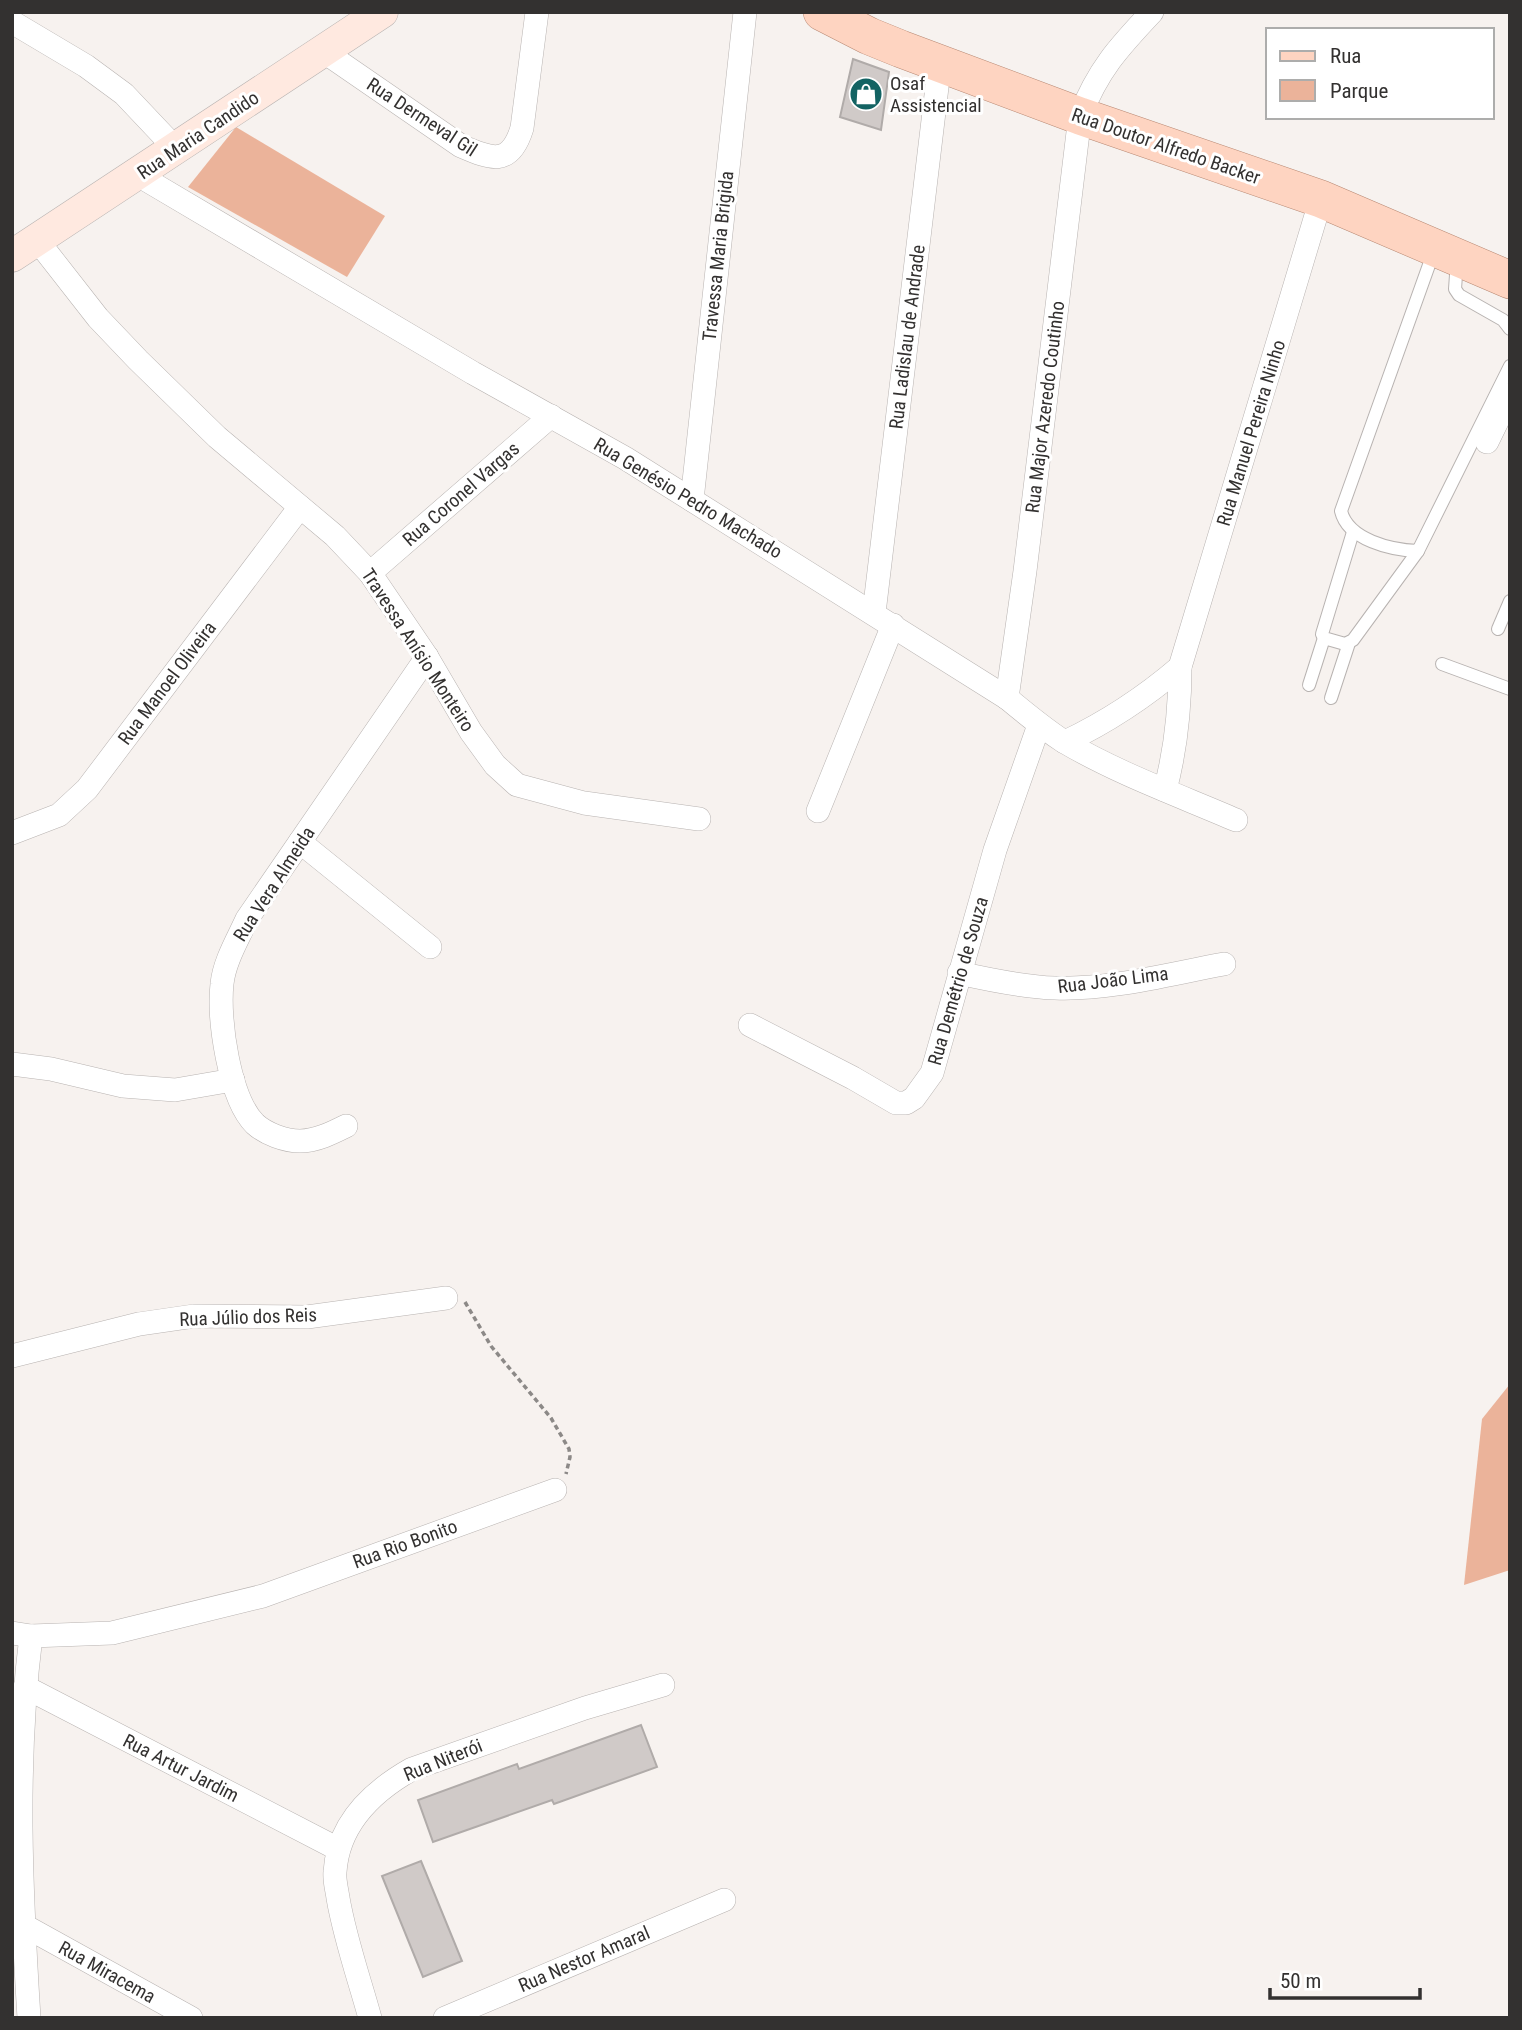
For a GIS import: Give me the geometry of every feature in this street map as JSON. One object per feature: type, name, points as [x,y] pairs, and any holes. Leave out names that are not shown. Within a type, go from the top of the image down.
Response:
[{"type":"main road","name":"Rua Doutor Alfredo Backer","points":[[822,12],[869,36],[1080,116],[1321,199],[1510,280]]},
{"type":"street","name":"Rua Maria Candido","points":[[25,248],[382,12]]},
{"type":"street","name":"Rua Dermeval Gil","points":[[323,51],[461,146],[486,157],[504,156],[517,145],[522,128],[537,12]]},
{"type":"street","name":"Travessa Maria Brigida","points":[[692,500],[744,12]]},
{"type":"street","name":"Rua Major Azeredo Coutinho","points":[[1007,698],[1027,558],[1080,116],[1090,89],[1102,68],[1152,12]]},
{"type":"street","points":[[12,22],[86,66],[124,94],[176,149]]},
{"type":"street","name":"Rua Ladislau de Andrade","points":[[818,811],[884,619],[940,62]]},
{"type":"street","name":"Rua Genésio Pedro Machado","points":[[138,175],[473,373],[625,458],[1007,698],[1065,742],[1165,790],[1236,820]]},
{"type":"street","name":"Rua Manuel Pereira Ninho","points":[[1165,790],[1174,758],[1179,719],[1180,667],[1321,199]]},
{"type":"street","name":"Travessa Anísio Monteiro","points":[[25,248],[217,437],[335,536],[370,573],[427,657],[471,732],[495,765],[517,785],[584,803],[699,819]]},
{"type":"street","points":[[1488,442],[1510,395]]},
{"type":"street","name":"Rua Coronel Vargas","points":[[370,573],[551,416]]},
{"type":"street","name":"Rua Manoel Oliveira","points":[[12,833],[59,815],[87,789],[300,507]]},
{"type":"street","name":"Rua Vera Almeida","points":[[346,1126],[324,1136],[299,1141],[272,1136],[254,1123],[233,1080],[224,1040],[222,981],[233,947],[247,919],[427,657]]},
{"type":"street","points":[[1065,742],[1119,712],[1154,689],[1180,667]]},
{"type":"street","name":"Rua Demétrio de Souza","points":[[750,1025],[896,1103],[906,1103],[922,1090],[932,1073],[995,850],[1039,724]]},
{"type":"street","points":[[300,842],[430,947]]},
{"type":"street","name":"Rua João Lima","points":[[959,973],[996,981],[1055,988],[1108,985],[1224,964]]},
{"type":"street","points":[[12,1064],[51,1069],[123,1086],[175,1090],[233,1080]]},
{"type":"street","name":"Rua Júlio dos Reis","points":[[12,1356],[139,1324],[194,1316],[307,1317],[446,1298]]},
{"type":"street","name":"Rua Rio Bonito","points":[[22,1635],[112,1633],[263,1596],[555,1490]]},
{"type":"street","points":[[22,1635],[23,1926],[29,2018]]},
{"type":"street","name":"Rua Niterói","points":[[370,2018],[341,1915],[334,1874],[338,1849],[364,1805],[387,1783],[412,1769],[585,1707],[663,1685]]},
{"type":"street","name":"Rua Artur Jardim","points":[[24,1687],[338,1849]]},
{"type":"street","name":"Rua Nestor Amaral","points":[[444,2018],[724,1900]]},
{"type":"street","name":"Rua Miracema","points":[[23,1926],[191,2018]]},
{"type":"lane","points":[[1446,252],[1459,295],[1503,320],[1510,329]]},
{"type":"lane","points":[[1418,551],[1380,544],[1353,532],[1343,520],[1341,511],[1446,252]]},
{"type":"lane","points":[[1331,698],[1349,643],[1418,551],[1510,366]]},
{"type":"lane","points":[[1310,685],[1324,638],[1322,634],[1353,532]]},
{"type":"lane","points":[[1498,629],[1510,601]]},
{"type":"lane","points":[[1324,638],[1349,643]]},
{"type":"lane","points":[[1442,664],[1510,689]]},
{"type":"path","points":[[446,1298],[459,1296],[467,1304],[491,1346],[551,1418],[569,1448],[567,1472],[555,1490]]},
{"type":"green space","points":[[236,127],[385,216],[347,277],[188,187]]},
{"type":"green space","points":[[1510,1384],[1510,1570],[1464,1585],[1482,1419]]},
{"type":"building","name":"Osaf Assistencial","points":[[853,59],[889,72],[881,130],[840,117]]},
{"type":"building","points":[[641,1725],[657,1767],[554,1804],[552,1800],[433,1842],[418,1800],[517,1764],[519,1769]]},
{"type":"building","points":[[421,1861],[462,1961],[423,1977],[382,1876]]},
{"type":"place","name":"Osaf Assistencial","points":[[866,94]]}]
